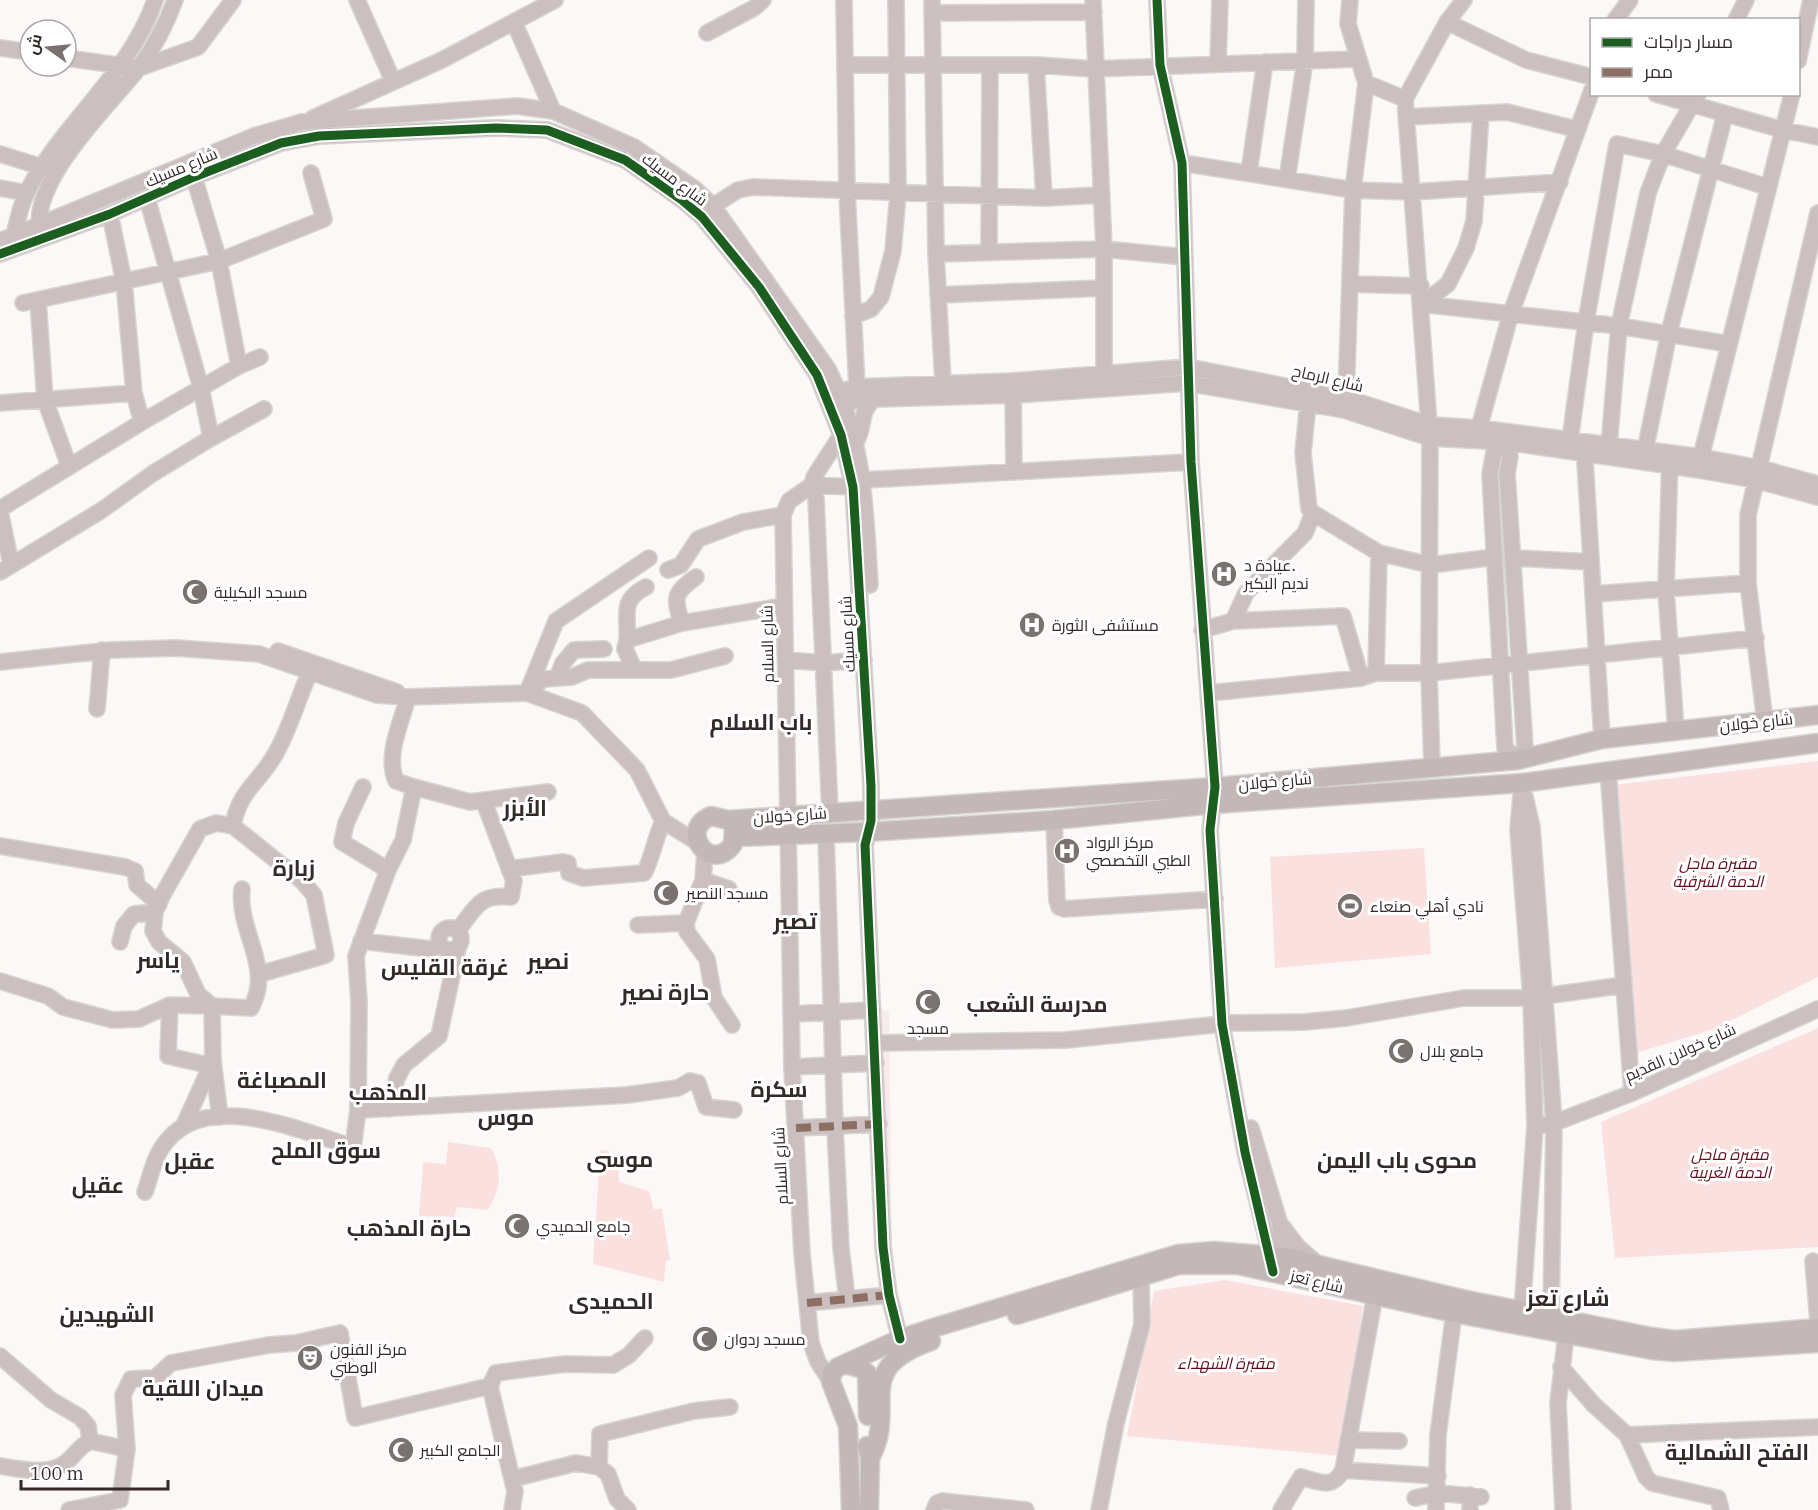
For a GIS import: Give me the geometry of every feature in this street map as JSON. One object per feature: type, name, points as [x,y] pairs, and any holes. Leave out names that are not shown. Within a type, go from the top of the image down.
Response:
[{"type":"main road","name":"شارع خولان","points":[[735,837],[872,832],[1054,820],[1214,795],[1432,767],[1518,760],[1602,739],[1818,715]]},
{"type":"main road","name":"شارع خولان","points":[[728,820],[942,806],[1522,783],[1818,743]]},
{"type":"main road","points":[[1518,760],[1522,783]]},
{"type":"main road","points":[[942,806],[945,826]]},
{"type":"main road","points":[[717,816],[728,820],[734,827],[733,844],[724,853],[711,854],[702,848],[698,829],[702,822],[717,816]]},
{"type":"main road","points":[[754,817],[748,821],[747,827],[749,833],[755,836]]},
{"type":"main road","name":"شارع تعز","points":[[845,1364],[900,1338],[1178,1254],[1214,1251],[1279,1265],[1375,1295],[1566,1335],[1674,1346],[1818,1343]]},
{"type":"main road","name":"شارع تعز","points":[[870,1458],[878,1438],[885,1368],[898,1356],[935,1339],[1141,1279],[1179,1265],[1321,1267],[1674,1346],[1818,1328]]},
{"type":"main road","points":[[851,1510],[848,1426],[831,1382],[832,1373],[845,1364],[860,1368],[867,1373],[870,1510]]},
{"type":"street","points":[[10,242],[27,194],[42,167],[73,124],[121,66],[150,14],[155,0]]},
{"type":"street","points":[[40,232],[38,214],[44,194],[67,155],[139,68],[164,29],[175,0]]},
{"type":"street","points":[[78,60],[139,68],[198,47],[233,0]]},
{"type":"street","points":[[357,0],[393,81]]},
{"type":"street","points":[[302,123],[442,60],[555,0]]},
{"type":"street","points":[[707,33],[753,8],[763,0]]},
{"type":"street","points":[[844,0],[847,192],[857,387]]},
{"type":"street","points":[[853,316],[871,309],[881,297],[893,251],[898,194],[896,0]]},
{"type":"street","points":[[1157,0],[1160,65],[1182,163],[1191,462],[1202,630],[1209,693],[1214,795],[1220,828],[1226,1023]]},
{"type":"street","points":[[1218,63],[1220,0]]},
{"type":"street","points":[[1287,179],[1305,61],[1306,0]]},
{"type":"street","points":[[1346,398],[1353,190],[1366,83],[1348,24],[1350,0]]},
{"type":"street","points":[[1432,767],[1429,673],[1430,432],[1405,99],[1447,22],[1464,0]]},
{"type":"street","points":[[1616,18],[1630,0]]},
{"type":"street","points":[[1737,18],[1746,0]]},
{"type":"street","points":[[1800,41],[1804,1]]},
{"type":"street","points":[[943,384],[936,254],[932,7],[1094,6],[1094,69],[1104,249],[1104,374]]},
{"type":"street","points":[[514,22],[553,111]]},
{"type":"street","points":[[1447,22],[1526,60],[1590,76]]},
{"type":"street","points":[[0,48],[18,50]]},
{"type":"street","points":[[845,65],[1036,65],[1094,69],[1358,59]]},
{"type":"street","points":[[1249,172],[1264,62]]},
{"type":"street","points":[[1036,65],[1044,198]]},
{"type":"street","points":[[989,252],[990,66]]},
{"type":"street","points":[[1366,83],[1405,99]]},
{"type":"street","points":[[1479,428],[1510,316],[1590,95]]},
{"type":"street","points":[[1669,96],[1695,100],[1725,114],[1783,130],[1818,136]]},
{"type":"street","points":[[1701,457],[1792,96]]},
{"type":"street","points":[[1609,446],[1619,326],[1648,194],[1663,154],[1695,100]]},
{"type":"street","name":"شارع مسيك","points":[[40,232],[254,136],[302,123],[518,106],[553,111],[634,147],[695,189],[713,206],[828,369],[841,435],[859,484],[864,660],[876,811]]},
{"type":"street","points":[[1406,117],[1507,112],[1576,129]]},
{"type":"street","points":[[1422,304],[1448,284],[1466,248],[1474,221],[1481,113]]},
{"type":"street","points":[[1645,451],[1669,333],[1725,114]]},
{"type":"street","name":"شارع مسيك","points":[[0,254],[10,242],[110,214],[194,177],[281,143],[319,136],[496,128],[548,130],[625,160],[702,217],[759,287],[789,330],[835,399],[856,442],[876,811],[872,832]]},
{"type":"street","points":[[1602,739],[1591,562],[1579,446],[1586,322],[1617,144],[1663,154],[1710,171],[1767,187]]},
{"type":"street","points":[[0,154],[42,167]]},
{"type":"street","points":[[1182,163],[1353,190],[1413,192],[1560,182]]},
{"type":"street","points":[[69,466],[45,400],[30,302],[219,261],[324,219],[311,173]]},
{"type":"street","points":[[194,177],[219,261],[239,366]]},
{"type":"street","points":[[713,206],[738,190],[753,187],[989,197],[1044,198],[1102,195]]},
{"type":"street","points":[[0,188],[27,194]]},
{"type":"street","points":[[147,198],[201,388],[211,438]]},
{"type":"street","points":[[1765,722],[1748,583],[1748,514],[1818,213]]},
{"type":"street","points":[[110,214],[124,282],[134,393],[142,422]]},
{"type":"street","points":[[936,254],[1104,249],[1185,257]]},
{"type":"street","points":[[1350,284],[1420,286]]},
{"type":"street","points":[[938,295],[1103,288]]},
{"type":"street","points":[[1422,304],[1510,316],[1619,326],[1729,344]]},
{"type":"street","points":[[260,357],[239,366],[142,422],[0,510],[6,568],[102,510],[152,474],[264,409]]},
{"type":"street","name":"شارع الرماح","points":[[835,399],[857,387],[943,384],[1013,388],[1104,374],[1188,375],[1346,398],[1430,432],[1479,428],[1509,438],[1645,451],[1700,470],[1757,474],[1818,484]]},
{"type":"street","name":"شارع الرماح","points":[[835,399],[874,399],[1188,375],[1430,432],[1579,446],[1669,461],[1701,457],[1757,474],[1818,497]]},
{"type":"street","points":[[1013,388],[1014,472]]},
{"type":"street","points":[[0,403],[134,393]]},
{"type":"street","points":[[856,442],[861,433],[862,414],[874,399]]},
{"type":"street","points":[[1308,403],[1303,453],[1309,509],[1313,513],[1379,553],[1430,565],[1495,557]]},
{"type":"street","points":[[830,813],[816,499],[812,484],[814,477],[841,435]]},
{"type":"street","points":[[1509,438],[1510,457],[1507,473],[1525,748],[1518,760],[1505,748],[1490,474],[1494,452],[1509,438]]},
{"type":"street","points":[[1669,461],[1666,590],[1676,731]]},
{"type":"street","points":[[668,570],[681,565],[698,539],[743,522],[783,515],[789,501],[812,484],[859,484],[1191,462]]},
{"type":"street","points":[[1233,621],[1246,593],[1305,533],[1313,513]]},
{"type":"street","name":"شارع السلام","points":[[783,515],[793,1014],[792,1067],[811,1343],[818,1362],[831,1382]]},
{"type":"street","points":[[1376,673],[1379,553]]},
{"type":"street","points":[[527,693],[556,621],[649,558]]},
{"type":"street","points":[[1514,558],[1591,562]]},
{"type":"street","points":[[682,623],[676,598],[680,588],[696,576]]},
{"type":"street","points":[[1593,594],[1748,583]]},
{"type":"street","points":[[634,669],[625,649],[626,604],[632,594],[646,588]]},
{"type":"street","points":[[627,640],[682,623],[784,606]]},
{"type":"street","points":[[1202,630],[1233,621],[1343,616],[1361,678]]},
{"type":"street","points":[[1209,693],[1361,678],[1376,673],[1429,673],[1597,653],[1756,638]]},
{"type":"street","points":[[27,658],[57,646],[110,640],[261,646],[381,685],[408,697]]},
{"type":"street","points":[[0,662],[102,650],[176,648],[259,654],[309,674],[377,695],[408,697],[527,693],[582,713],[637,770],[667,824],[702,848],[703,880],[686,923],[691,941],[706,959],[714,998],[732,1026]]},
{"type":"street","points":[[557,678],[563,663],[574,650],[604,649]]},
{"type":"street","points":[[97,709],[102,650]]},
{"type":"street","points":[[527,693],[543,679],[573,677],[588,670],[671,670],[725,656]]},
{"type":"street","points":[[786,660],[824,663],[864,660]]},
{"type":"street","points":[[233,826],[236,805],[266,770],[278,750],[309,674]]},
{"type":"street","points":[[408,697],[392,758],[392,770],[396,781],[470,802],[549,792]]},
{"type":"street","points":[[1608,770],[1632,1093]]},
{"type":"street","points":[[1522,783],[1532,828],[1538,996],[1535,1126],[1522,1312]]},
{"type":"street","points":[[363,786],[346,823],[342,842],[388,870]]},
{"type":"street","points":[[145,1192],[161,1148],[183,1127],[205,1118],[238,1117],[278,1123],[353,1147],[358,1110],[359,1002],[356,956],[388,870],[403,840],[414,787]]},
{"type":"street","points":[[1214,795],[1210,830],[1226,1023],[1250,1150],[1279,1265]]},
{"type":"street","points":[[458,930],[472,909],[483,899],[499,896],[511,897],[514,881],[484,802]]},
{"type":"street","points":[[1054,820],[1059,907],[1064,909],[1215,899]]},
{"type":"street","points":[[509,869],[563,862],[568,864],[569,873],[573,877],[644,873],[649,868],[653,841],[667,824],[702,822]]},
{"type":"street","points":[[220,1117],[213,1061],[212,1006],[198,994],[183,962],[159,942],[153,931],[157,908],[200,829],[216,823],[233,826],[302,881],[314,895],[326,955],[260,974]]},
{"type":"street","points":[[872,832],[865,845],[873,1010],[880,1042]]},
{"type":"street","points":[[872,832],[880,1042],[876,1063],[883,1247],[889,1295],[900,1338]]},
{"type":"street","points":[[826,833],[835,1127],[841,1248],[847,1299]]},
{"type":"street","points":[[0,846],[125,867],[135,872],[136,885],[157,908]]},
{"type":"street","points":[[703,880],[729,889]]},
{"type":"street","points":[[0,981],[48,996],[63,1007],[113,1020],[139,1019],[170,1005],[251,1008],[257,996],[260,974],[246,925],[242,889]]},
{"type":"street","points":[[120,942],[124,926],[134,914],[157,908]]},
{"type":"street","points":[[638,925],[686,923]]},
{"type":"street","points":[[389,1109],[397,1078],[404,1065],[439,1036],[452,989],[458,948],[462,937],[458,930],[450,927],[443,930],[439,937],[441,945],[447,950],[458,948]]},
{"type":"street","points":[[361,941],[430,949],[441,945]]},
{"type":"street","points":[[880,1042],[1066,1040],[1226,1023],[1304,1022],[1346,1018],[1464,998],[1538,996],[1624,985]]},
{"type":"street","points":[[1538,996],[1554,1123],[1551,1317]]},
{"type":"street","points":[[170,1005],[168,1056],[203,1064],[213,1061]]},
{"type":"street","name":"شارع خولان القديم","points":[[1535,1126],[1554,1123],[1632,1093],[1818,1009]]},
{"type":"street","points":[[793,1014],[873,1010]]},
{"type":"street","points":[[183,1127],[213,1061]]},
{"type":"street","points":[[792,1067],[834,1067],[876,1063]]},
{"type":"street","points":[[358,1110],[627,1095],[678,1088],[690,1081],[699,1083],[706,1107],[734,1110]]},
{"type":"street","points":[[796,1128],[879,1124]]},
{"type":"street","points":[[1250,1150],[1279,1221],[1298,1247],[1321,1267]]},
{"type":"street","points":[[1279,1221],[1279,1265]]},
{"type":"street","points":[[1813,1261],[1818,1321]]},
{"type":"street","points":[[1099,1510],[1116,1423],[1142,1324],[1141,1279]]},
{"type":"street","points":[[807,1303],[889,1295]]},
{"type":"street","points":[[1281,1510],[1301,1477],[1330,1483],[1338,1480],[1343,1470],[1375,1295]]},
{"type":"street","points":[[1436,1510],[1438,1435],[1454,1313]]},
{"type":"street","points":[[69,1510],[120,1500],[127,1449],[123,1395],[131,1379],[154,1378],[171,1363],[269,1345],[296,1343],[340,1333],[355,1418],[372,1412],[490,1386]]},
{"type":"street","points":[[1563,1510],[1558,1403],[1566,1335]]},
{"type":"street","points":[[512,1510],[515,1491],[490,1386],[496,1373],[530,1366],[613,1365],[629,1355],[645,1338]]},
{"type":"street","points":[[0,1356],[51,1400],[80,1417],[88,1426],[90,1441]]},
{"type":"street","points":[[1561,1367],[1593,1404],[1627,1435],[1646,1478],[1652,1483],[1718,1498],[1721,1510]]},
{"type":"street","points":[[599,1467],[600,1434],[694,1411],[730,1407]]},
{"type":"street","points":[[1627,1435],[1818,1427]]},
{"type":"street","points":[[1348,1440],[1399,1441]]},
{"type":"street","points":[[0,1466],[34,1472],[64,1465],[78,1447],[90,1441],[127,1449]]},
{"type":"street","points":[[512,1479],[576,1463],[599,1467],[608,1474],[617,1499],[628,1510]]},
{"type":"street","points":[[1343,1470],[1438,1476]]},
{"type":"street","points":[[1415,1498],[1438,1493],[1474,1500]]},
{"type":"street","points":[[934,1510],[937,1503],[942,1502],[1026,1510]]},
{"type":"shaded area","points":[[866,1010],[889,1011],[892,1259],[904,1326],[888,1330],[879,1289]]},
{"type":"green space","name":"مقبرة ماجل الدمة الشرقية","points":[[1818,761],[1818,977],[1714,1029],[1633,1054],[1612,785]]},
{"type":"green space","name":"نادي أهلي صنعاء","points":[[1424,848],[1431,954],[1275,968],[1270,857]]},
{"type":"green space","name":"مقبرة ماجل الدمة الغربية","points":[[1818,1028],[1818,1247],[1615,1258],[1601,1122]]},
{"type":"green space","points":[[448,1142],[491,1148],[499,1172],[496,1195],[488,1210],[457,1207],[454,1217],[419,1216],[423,1162],[446,1164]]},
{"type":"green space","points":[[600,1150],[609,1151],[610,1165],[618,1165],[619,1182],[649,1191],[654,1209],[662,1209],[670,1260],[666,1261],[664,1282],[593,1264]]},
{"type":"green space","name":"مقبرة الشهداء","points":[[1225,1280],[1363,1306],[1341,1456],[1127,1436],[1154,1291]]},
{"type":"marked path","points":[[796,1128],[879,1124]]},
{"type":"marked path","points":[[807,1303],[889,1295]]},
{"type":"cycle path","points":[[1157,0],[1160,65],[1182,163],[1191,462],[1215,787],[1210,830],[1222,1024],[1245,1152],[1273,1272]]},
{"type":"cycle path","points":[[0,254],[110,214],[194,177],[281,143],[319,136],[496,128],[547,130],[625,160],[702,217],[759,287],[817,375],[841,435],[853,487],[871,786],[871,821],[865,845],[883,1247],[889,1295],[900,1339]]},
{"type":"place","name":"عيادة د. نديم البكير","points":[[1224,574]]},
{"type":"place","name":"مسجد البكيلية","points":[[195,592]]},
{"type":"place","name":"مستشفى الثورة","points":[[1032,625]]},
{"type":"place","name":"مركز الرواد الطبي التخصصي","points":[[1067,851]]},
{"type":"place","name":"مسجد النصير","points":[[666,893]]},
{"type":"place","name":"نادي أهلي صنعاء","points":[[1350,906]]},
{"type":"place","name":"مسجد","points":[[928,1002]]},
{"type":"place","name":"جامع بلال","points":[[1401,1051]]},
{"type":"place","name":"جامع الحميدي","points":[[517,1226]]},
{"type":"place","name":"مسجد ردوان","points":[[705,1339]]},
{"type":"place","name":"مركز الفنون الوطني","points":[[310,1358]]},
{"type":"place","name":"الجامع الكبير","points":[[401,1450]]},
{"type":"district","name":"باب السلام","points":[[761,721]]},
{"type":"district","name":"الأبزر","points":[[525,807]]},
{"type":"district","name":"زبارة","points":[[294,867]]},
{"type":"district","name":"تصير","points":[[795,920]]},
{"type":"district","name":"ياسر","points":[[158,959]]},
{"type":"district","name":"نصير","points":[[548,960]]},
{"type":"district","name":"غرقة القليس","points":[[445,966]]},
{"type":"district","name":"حارة نصير","points":[[665,991]]},
{"type":"district","name":"مدرسة الشعب","points":[[1037,1003]]},
{"type":"district","name":"المصباغة","points":[[282,1079]]},
{"type":"district","name":"سكرة","points":[[779,1088]]},
{"type":"district","name":"المذهب","points":[[388,1091]]},
{"type":"district","name":"موس","points":[[506,1116]]},
{"type":"district","name":"سوق الملح","points":[[326,1149]]},
{"type":"district","name":"موسى","points":[[620,1158]]},
{"type":"district","name":"محوى باب اليمن","points":[[1397,1159]]},
{"type":"district","name":"عقبل","points":[[190,1160]]},
{"type":"district","name":"عقيل","points":[[98,1184]]},
{"type":"district","name":"حارة المذهب","points":[[409,1227]]},
{"type":"district","name":"شارع تعز","points":[[1568,1297]]},
{"type":"district","name":"الحميدى","points":[[611,1300]]},
{"type":"district","name":"الشهيدين","points":[[107,1313]]},
{"type":"district","name":"ميدان اللقية","points":[[203,1387]]},
{"type":"district","name":"الفتح الشمالية","points":[[1737,1451]]}]
